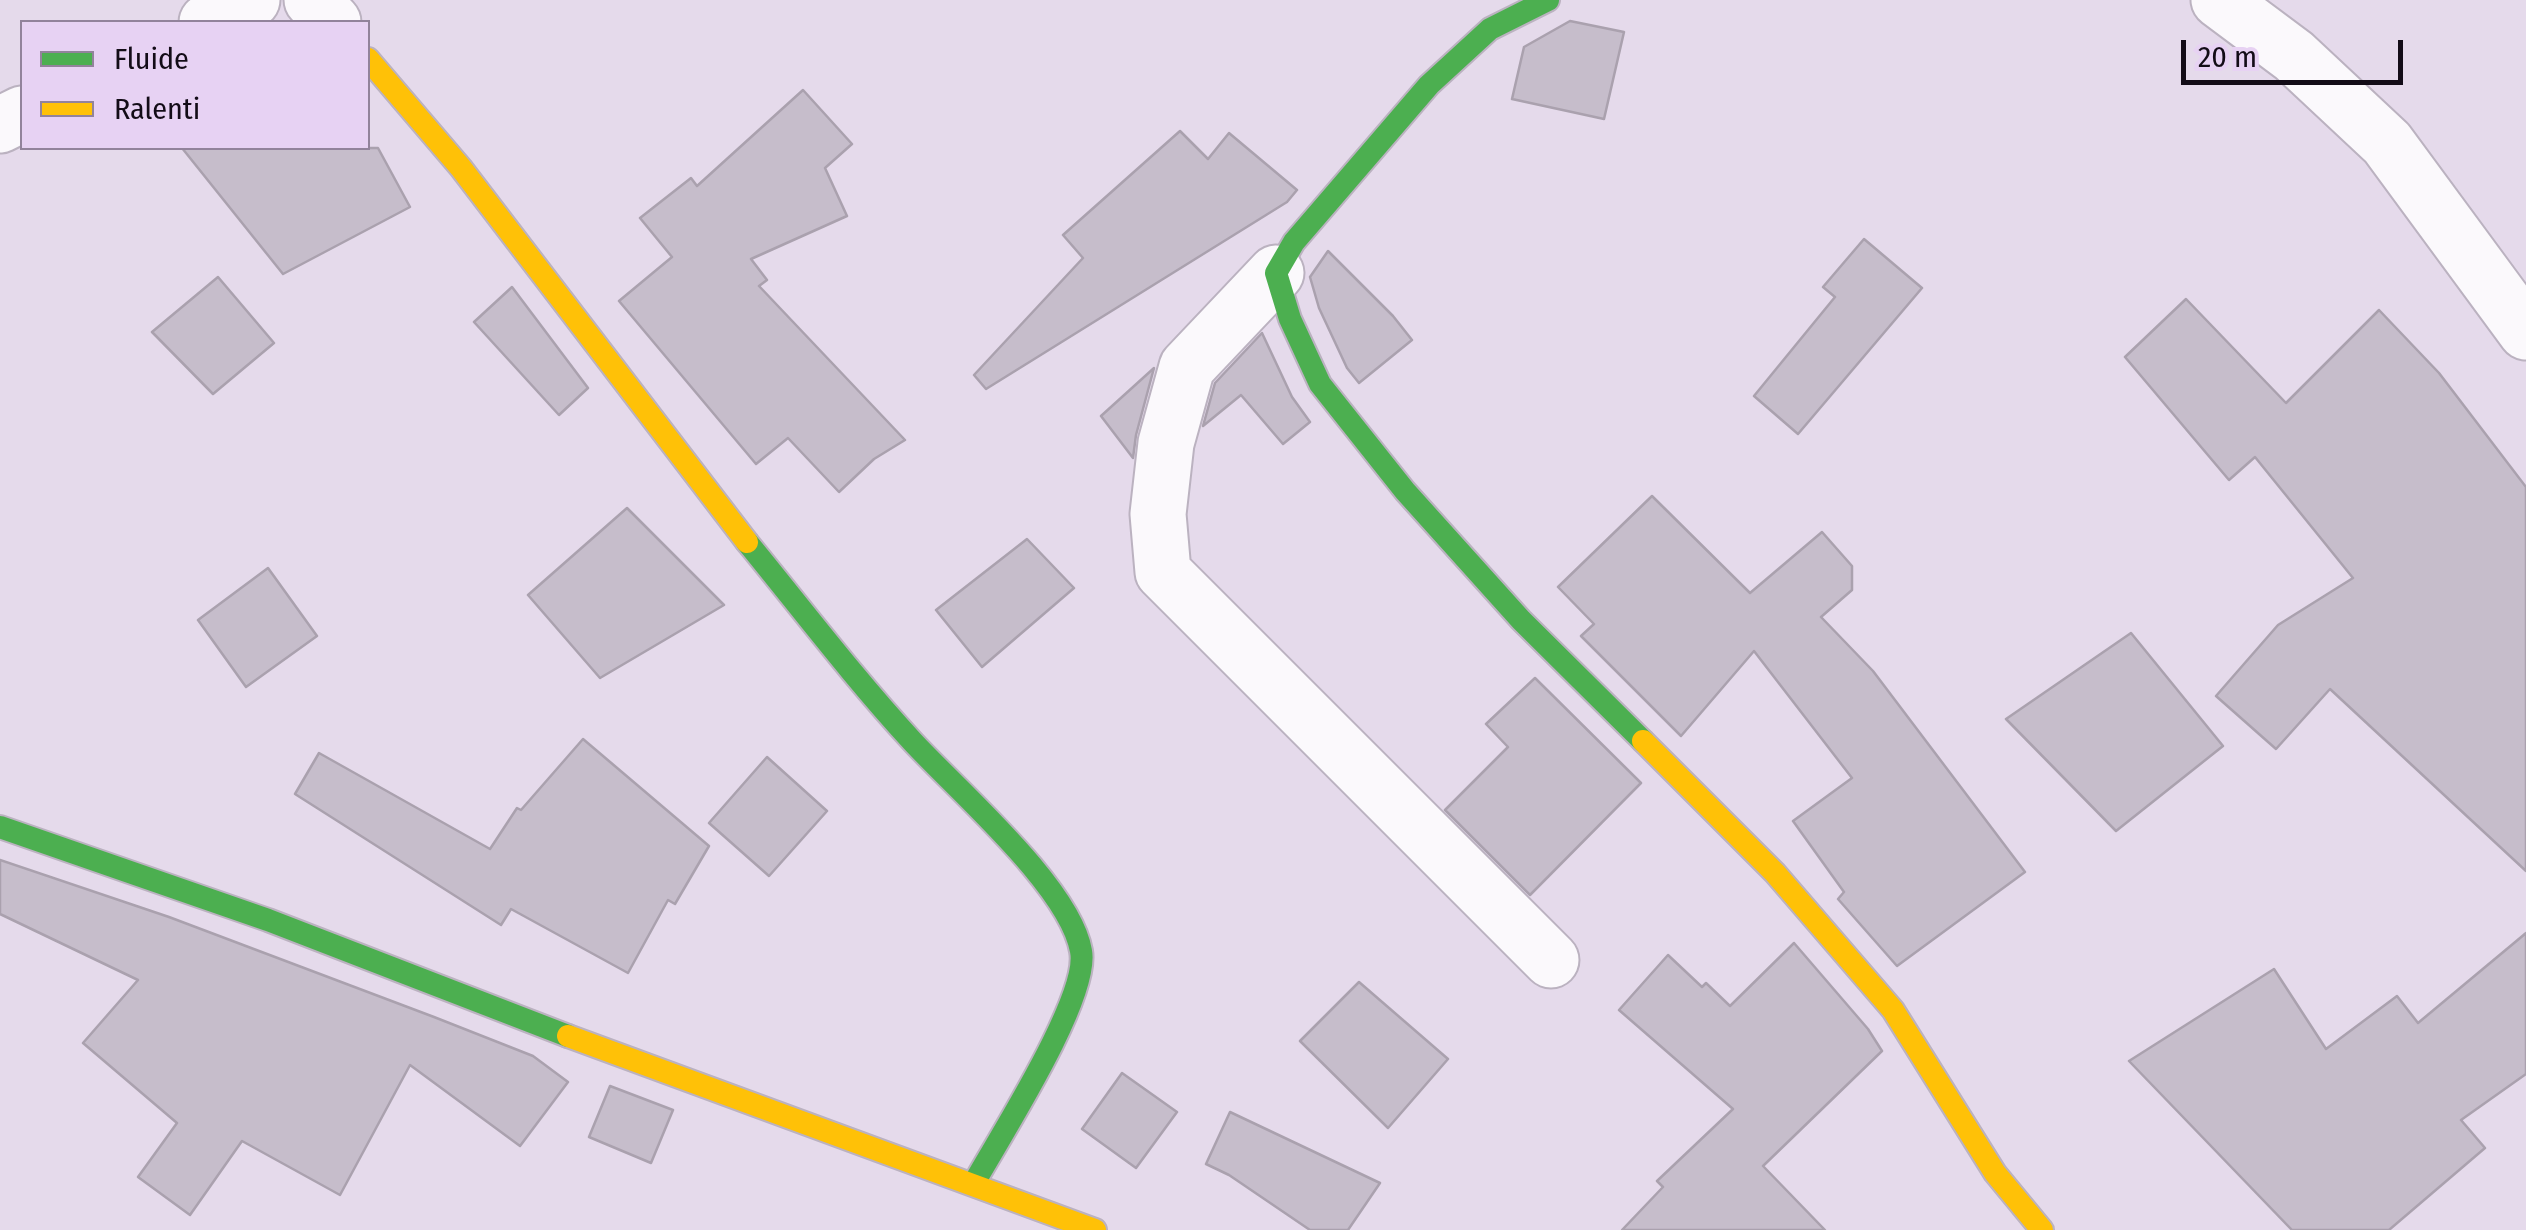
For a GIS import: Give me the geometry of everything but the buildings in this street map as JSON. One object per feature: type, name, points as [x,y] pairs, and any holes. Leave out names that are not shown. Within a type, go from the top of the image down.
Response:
[{"type":"street","points":[[211,20],[252,0]]},
{"type":"street","points":[[312,0],[331,20]]},
{"type":"street","points":[[1548,0],[1490,29],[1429,85],[1294,242],[1276,273],[1187,368],[1166,443],[1158,514],[1164,572],[1551,960]]},
{"type":"street","points":[[2219,0],[2294,56],[2387,143],[2526,332]]},
{"type":"street","points":[[370,61],[461,168],[710,498],[910,739],[1022,854],[1068,918],[1082,953],[1076,992],[1034,1078],[974,1183]]},
{"type":"street","points":[[1276,273],[1290,319],[1320,384],[1393,476],[1520,620],[1775,873],[1893,1010],[1995,1174],[2042,1230]]},
{"type":"street","points":[[0,826],[114,862],[711,1091],[974,1183],[1095,1230]]},
{"type":"traffic: fast","points":[[1548,0],[1490,29],[1429,85],[1294,242],[1276,273],[1290,319],[1320,384],[1405,491],[1521,620],[1643,741]]},
{"type":"traffic: fast","points":[[747,542],[890,717],[1035,869],[1072,926],[1081,951],[1080,972],[1058,1033],[974,1183]]},
{"type":"traffic: fast","points":[[0,827],[268,920],[568,1036]]},
{"type":"traffic: slow","points":[[370,61],[461,168],[747,542]]},
{"type":"traffic: slow","points":[[1643,741],[1775,873],[1893,1010],[1995,1173],[2042,1230]]},
{"type":"traffic: slow","points":[[568,1036],[1095,1230]]}]
